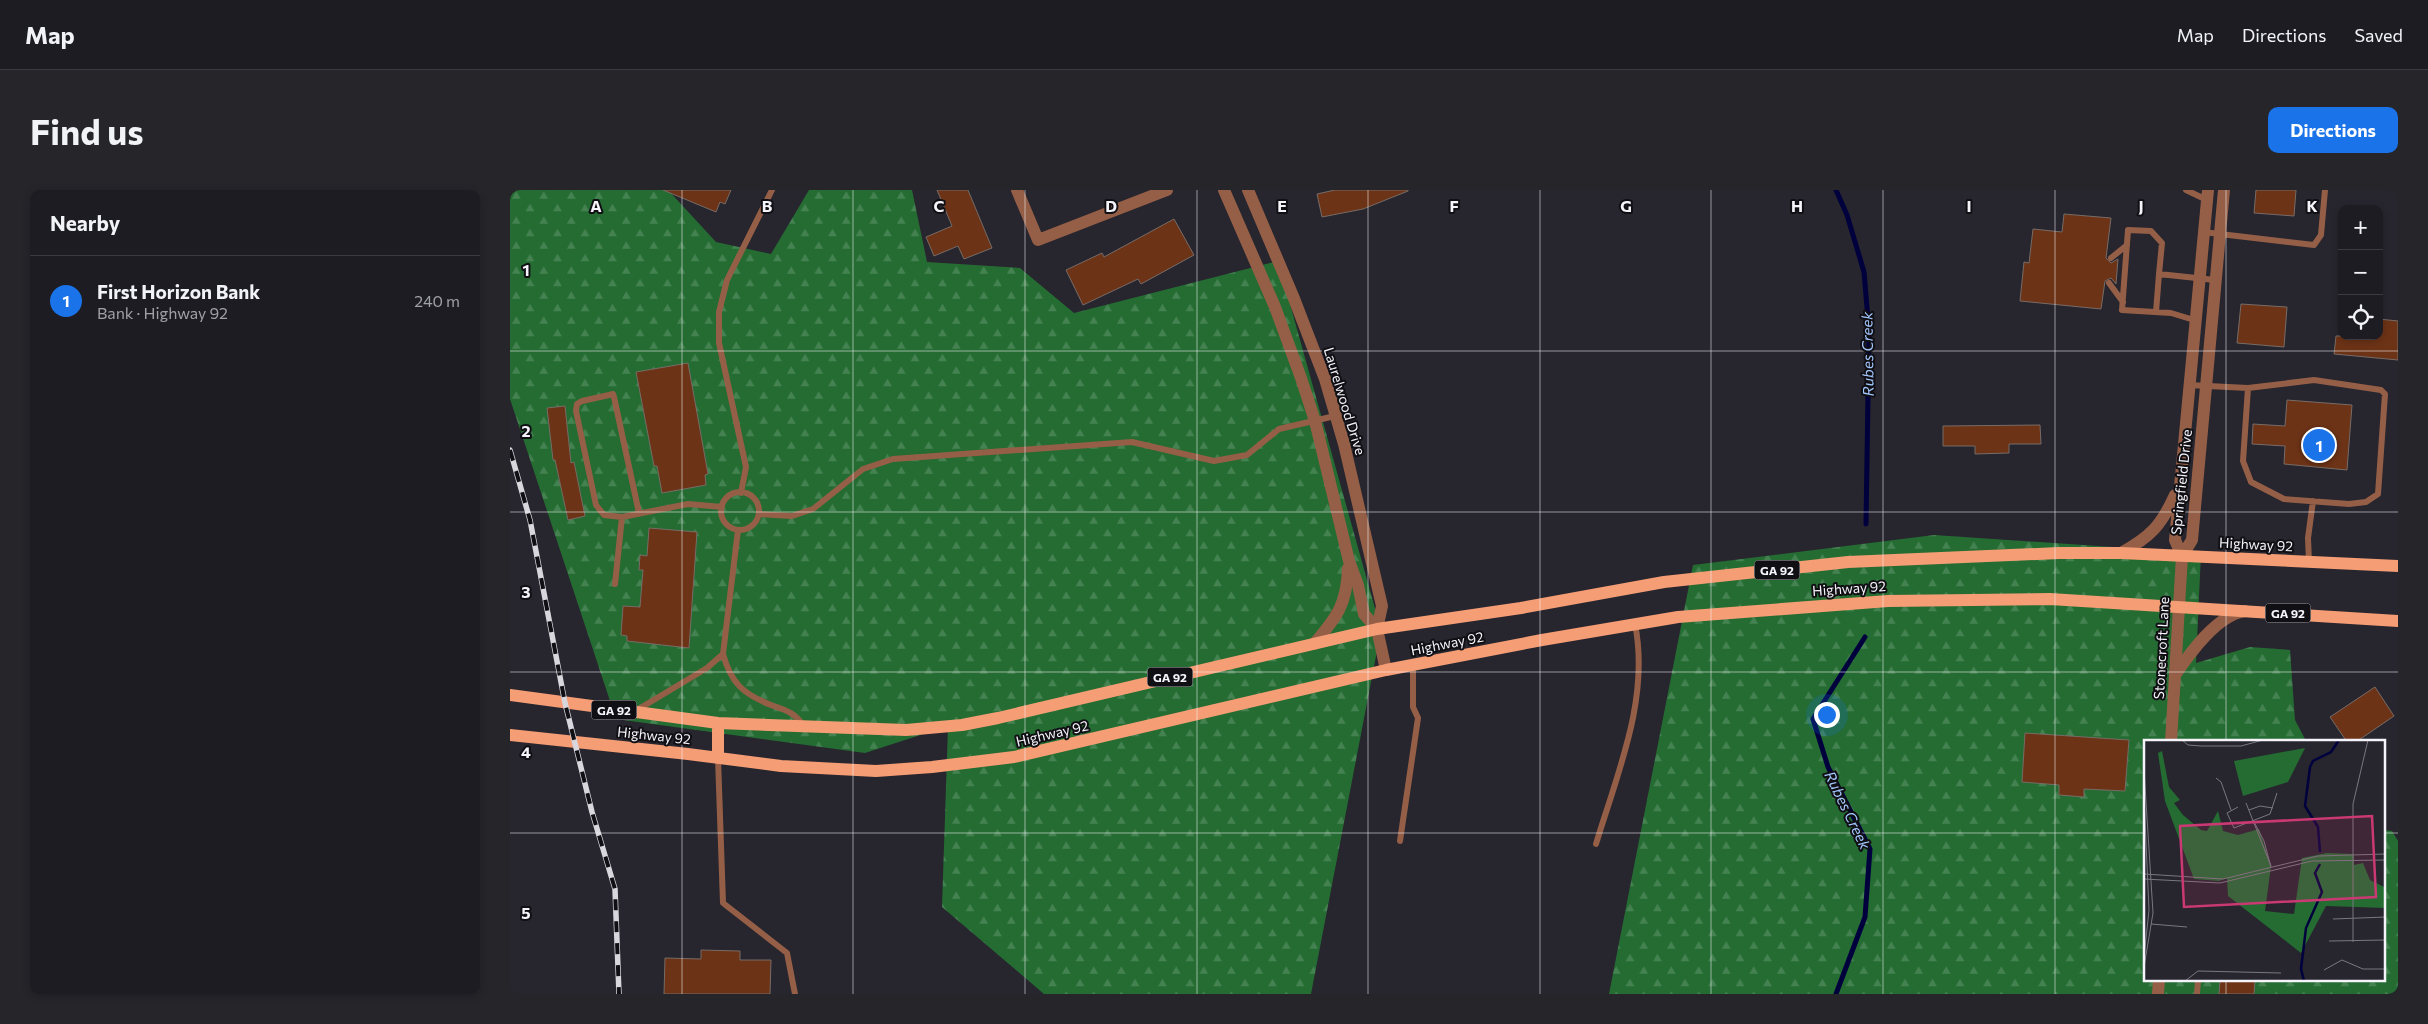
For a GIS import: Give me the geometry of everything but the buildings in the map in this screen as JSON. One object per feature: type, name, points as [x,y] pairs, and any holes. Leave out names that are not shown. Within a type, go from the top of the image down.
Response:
[{"type":"main road","name":"Highway 92","points":[[510,695],[718,723],[906,730],[962,725],[1377,629],[1521,608],[1664,582],[1848,562],[2059,553],[2121,553],[2398,566]]},
{"type":"main road","name":"Highway 92","points":[[510,735],[781,766],[876,771],[932,767],[1014,757],[1386,670],[1634,623],[1786,608],[1888,601],[2050,598],[2398,621]]},
{"type":"main road","points":[[718,723],[718,758]]},
{"type":"street","points":[[1017,190],[1038,240],[1167,190]]},
{"type":"street","name":"Laurelwood Drive","points":[[1224,190],[1275,307],[1315,421],[1364,614],[1377,629]]},
{"type":"street","name":"Laurelwood Drive","points":[[1248,190],[1311,340],[1344,444],[1382,606],[1377,629],[1386,670]]},
{"type":"street","name":"Springfield Drive","points":[[2182,556],[2192,540],[2224,190]]},
{"type":"street","name":"Springfield Drive","points":[[2182,556],[2175,540],[2207,195]]},
{"type":"street","points":[[2121,553],[2151,535],[2168,513],[2180,486]]},
{"type":"street","name":"Stonecroft Lane","points":[[2171,740],[2182,556]]},
{"type":"street","name":"Laurelwood Drive","points":[[1314,644],[1327,629],[1344,601],[1348,591],[1349,561]]},
{"type":"street","points":[[2175,675],[2209,633],[2230,616],[2249,610]]},
{"type":"lane","points":[[741,493],[746,467],[720,343],[719,312],[727,280],[772,190]]},
{"type":"lane","points":[[2186,190],[2207,195]]},
{"type":"lane","points":[[2203,232],[2314,245],[2321,235],[2325,190]]},
{"type":"lane","points":[[2156,312],[2162,243],[2151,231],[2128,230],[2122,310],[2171,313],[2194,320]]},
{"type":"lane","points":[[2111,258],[2127,245]]},
{"type":"lane","points":[[2159,274],[2215,280]]},
{"type":"lane","points":[[2109,283],[2123,303]]},
{"type":"lane","points":[[2188,385],[2248,388],[2314,380],[2374,387],[2382,390],[2385,394],[2378,494],[2366,502],[2349,504],[2313,502],[2284,499],[2251,482],[2243,461],[2248,388]]},
{"type":"lane","points":[[639,513],[613,394],[582,401],[577,404],[576,411],[596,505],[604,515],[622,517],[688,504],[722,507]]},
{"type":"lane","points":[[759,514],[792,516],[813,509],[863,469],[893,459],[1132,442],[1214,461],[1247,455],[1280,430],[1335,416]]},
{"type":"lane","points":[[741,493],[752,497],[756,502],[759,514],[753,526],[738,530],[726,524],[722,519],[722,507],[728,497],[741,493]]},
{"type":"lane","points":[[2309,562],[2308,538],[2313,502]]},
{"type":"lane","points":[[615,584],[622,517]]},
{"type":"lane","points":[[738,530],[723,654],[728,672],[734,682],[770,705],[794,714],[803,725]]},
{"type":"lane","points":[[1596,844],[1633,719],[1640,669],[1640,649],[1634,623]]},
{"type":"lane","points":[[632,712],[707,668],[723,654]]},
{"type":"lane","points":[[1400,841],[1418,718],[1413,707],[1413,665]]},
{"type":"lane","points":[[718,758],[723,903],[787,953],[795,994]]},
{"type":"green space","points":[[510,190],[668,190],[716,242],[771,254],[809,190],[912,190],[927,262],[1020,268],[1074,313],[1278,261],[1381,630],[1311,994],[1044,994],[942,907],[948,726],[865,753],[616,719],[510,399]]},
{"type":"green space","points":[[1934,535],[2201,553],[2196,663],[2250,647],[2290,650],[2295,720],[2305,740],[2144,740],[2144,982],[2386,982],[2386,830],[2392,831],[2398,841],[2398,994],[1609,994],[1693,565]]},
{"type":"waterway","name":"Rubes Creek","points":[[1836,190],[1847,215],[1864,272],[1869,331],[1866,524]]},
{"type":"waterway","name":"Rubes Creek","points":[[1836,994],[1865,917],[1870,849],[1828,767],[1813,719],[1865,637]]},
{"type":"railway","points":[[510,450],[530,520],[565,703],[592,812],[615,889],[619,994]]},
{"type":"place","name":"First Horizon Bank","points":[[2319,445]]}]
